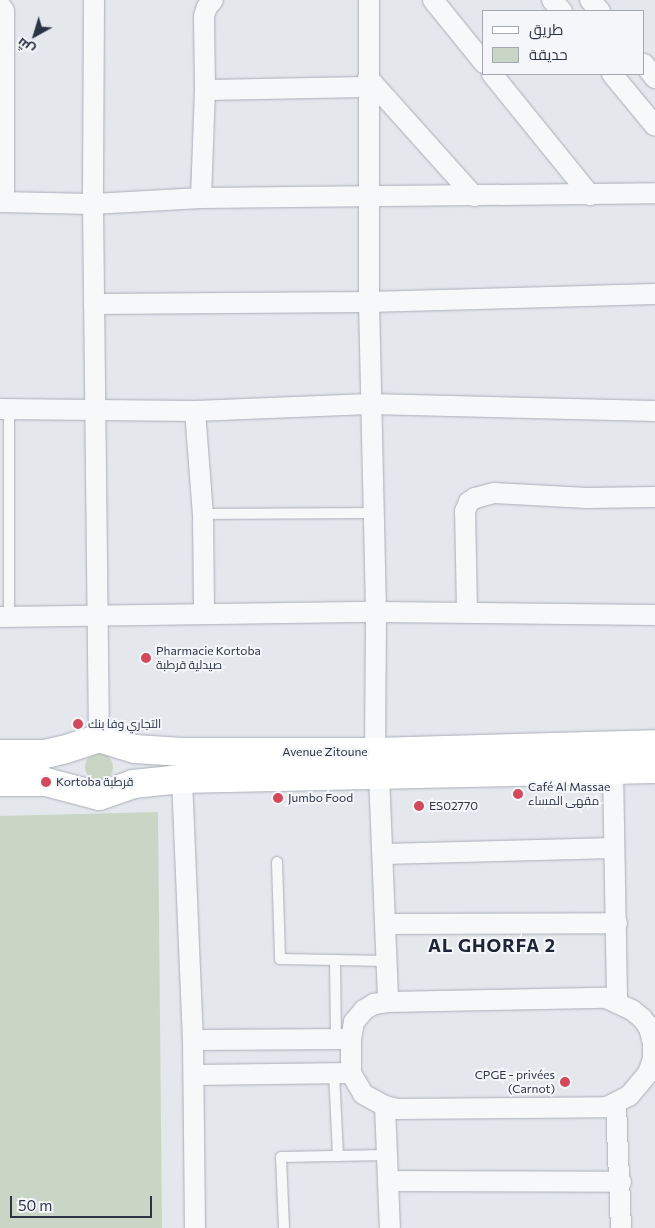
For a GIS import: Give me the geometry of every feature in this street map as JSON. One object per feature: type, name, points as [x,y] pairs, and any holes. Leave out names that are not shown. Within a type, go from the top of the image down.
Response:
[{"type":"main road","name":"Avenue Zitoune","points":[[98,742],[135,749],[174,752],[377,763],[613,770],[655,769]]},
{"type":"main road","points":[[89,794],[74,781],[70,772],[72,757],[98,742]]},
{"type":"main road","points":[[0,754],[45,754],[98,742],[127,758],[126,776],[116,790]]},
{"type":"main road","name":"Avenue Zitoune","points":[[0,782],[46,782],[99,796],[133,784],[182,779],[377,763],[655,744]]},
{"type":"street","points":[[94,0],[93,204],[98,742]]},
{"type":"street","points":[[201,198],[206,90],[204,16],[206,7],[214,0]]},
{"type":"street","points":[[369,0],[370,404],[376,612],[377,763],[384,854],[388,1002]]},
{"type":"street","points":[[433,0],[482,61]]},
{"type":"street","points":[[552,0],[561,10]]},
{"type":"street","points":[[590,0],[599,10]]},
{"type":"street","points":[[0,5],[4,11],[2,202],[93,204],[201,198],[369,198],[655,193]]},
{"type":"street","points":[[645,65],[655,78]]},
{"type":"street","points":[[493,75],[590,195]]},
{"type":"street","points":[[613,75],[655,126]]},
{"type":"street","points":[[206,90],[368,82],[474,196]]},
{"type":"street","points":[[94,304],[369,302],[655,294]]},
{"type":"street","points":[[4,409],[195,411],[370,404],[655,411]]},
{"type":"street","points":[[195,411],[202,514],[204,614]]},
{"type":"street","points":[[467,612],[465,511],[469,502],[475,498],[494,493],[587,498],[655,497]]},
{"type":"street","points":[[5,617],[376,612],[655,615]]},
{"type":"street","points":[[613,770],[617,1002]]},
{"type":"street","points":[[182,779],[194,1074],[195,1228]]},
{"type":"street","points":[[384,854],[614,848]]},
{"type":"street","points":[[386,924],[617,923]]},
{"type":"street","points":[[606,998],[617,1002],[637,1014],[652,1028],[653,1059],[651,1072],[629,1096],[607,1107],[398,1109],[385,1106],[363,1094],[343,1073],[344,1039],[364,1010],[374,1004],[388,1002],[606,998]]},
{"type":"street","points":[[193,1040],[344,1039]]},
{"type":"street","points":[[194,1074],[343,1073]]},
{"type":"street","points":[[616,1104],[621,1182],[621,1228]]},
{"type":"street","points":[[385,1106],[390,1228]]},
{"type":"street","points":[[388,1181],[621,1182]]},
{"type":"lane","points":[[4,409],[5,617]]},
{"type":"lane","points":[[202,514],[374,513]]},
{"type":"lane","points":[[277,862],[280,959],[387,961]]},
{"type":"lane","points":[[335,960],[344,1039]]},
{"type":"lane","points":[[338,1156],[343,1073]]},
{"type":"lane","points":[[284,1228],[281,1157],[387,1156]]},
{"type":"green space","points":[[99,753],[109,757],[113,767],[109,777],[99,781],[89,777],[85,767],[89,757]]},
{"type":"green space","points":[[158,812],[162,1228],[0,1228],[0,816]]},
{"type":"place","name":"Pharmacie Kortoba صيدلية قرطبة","points":[[146,658]]},
{"type":"place","name":"التجاري وفا بنك","points":[[78,724]]},
{"type":"place","name":"Kortoba قرطبة","points":[[46,782]]},
{"type":"place","name":"Café Al Massae مقهى المساء","points":[[518,794]]},
{"type":"place","name":"Jumbo Food","points":[[278,798]]},
{"type":"place","name":"ES02770","points":[[419,806]]},
{"type":"place","name":"CPGE - privées (Carnot)","points":[[565,1082]]},
{"type":"district","name":"AL GHORFA 2","points":[[492,945]]}]
